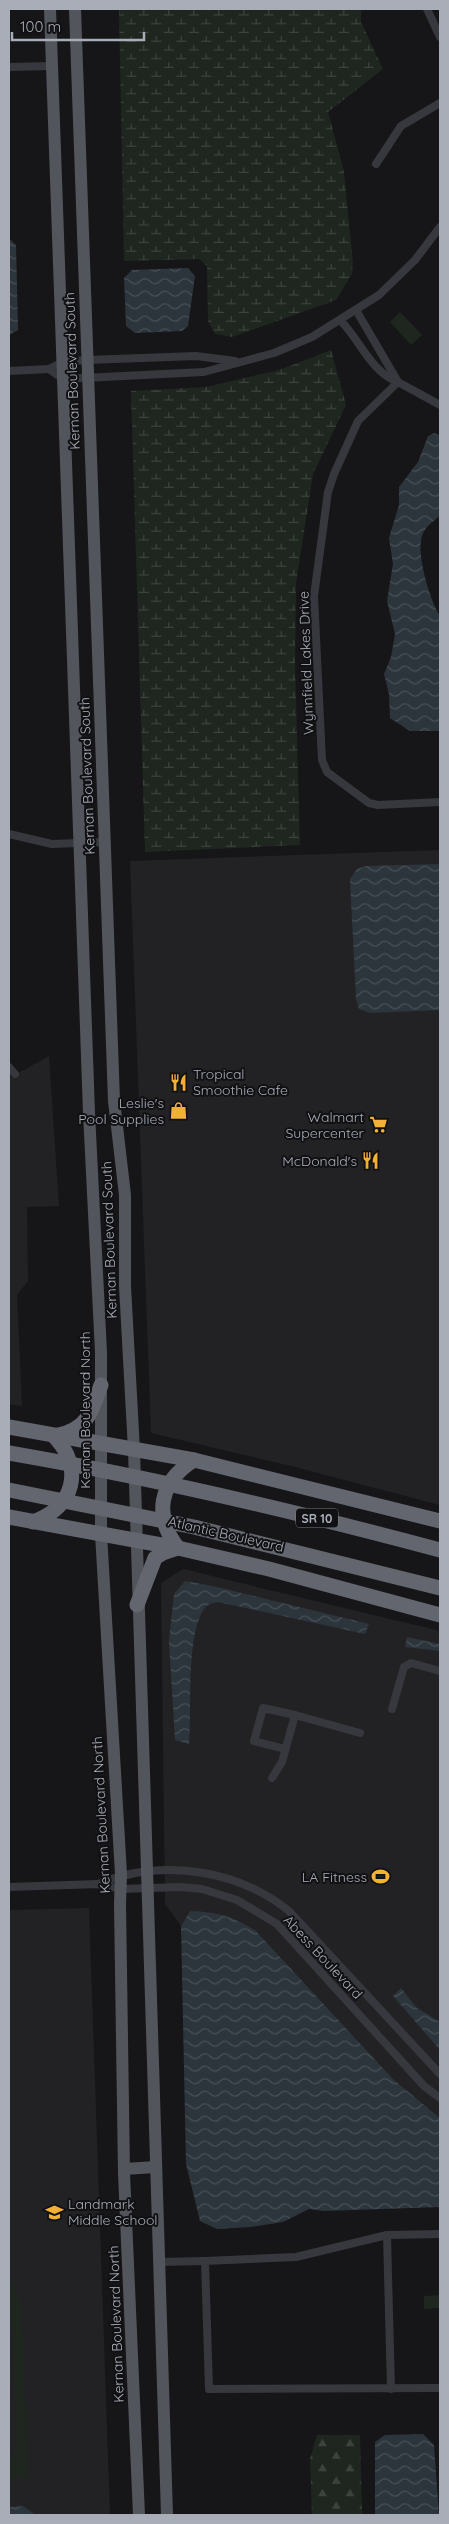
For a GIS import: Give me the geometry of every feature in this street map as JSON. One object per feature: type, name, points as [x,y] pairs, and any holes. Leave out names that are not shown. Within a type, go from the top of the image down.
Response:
[{"type":"highway","points":[[54,1436],[70,1432],[82,1424],[90,1415],[101,1385]]},
{"type":"highway","points":[[9,1427],[194,1460],[440,1521]]},
{"type":"highway","points":[[34,1522],[58,1509],[66,1498],[71,1485],[70,1458],[54,1436]]},
{"type":"highway","name":"SR 10","points":[[9,1453],[193,1489],[283,1509],[440,1550]]},
{"type":"highway","points":[[178,1548],[165,1526],[163,1500],[174,1476],[194,1460]]},
{"type":"highway","name":"Atlantic Boulevard","points":[[9,1490],[194,1527],[350,1564],[440,1588]]},
{"type":"highway","points":[[9,1517],[178,1548],[269,1569],[440,1615]]},
{"type":"highway","points":[[137,1605],[155,1558],[178,1548]]},
{"type":"main road","name":"Kernan Boulevard South","points":[[50,9],[89,1113]]},
{"type":"main road","name":"Kernan Boulevard South","points":[[75,9],[114,1101],[125,1195],[125,1286],[137,1541]]},
{"type":"main road","name":"Kernan Boulevard North","points":[[89,1113],[101,1385],[102,1534],[122,1889],[120,1904],[124,2168],[138,2515]]},
{"type":"main road","points":[[137,1541],[137,1605],[148,1872],[167,2515]]},
{"type":"main road","points":[[124,2168],[156,2167]]},
{"type":"street","points":[[426,9],[440,37]]},
{"type":"street","points":[[9,68],[51,66]]},
{"type":"street","points":[[376,164],[401,126],[440,103]]},
{"type":"street","points":[[49,369],[64,380],[189,374],[204,372],[274,353],[312,337],[379,296],[415,260],[440,227]]},
{"type":"street","points":[[356,310],[398,382]]},
{"type":"street","points":[[340,320],[353,333],[379,370],[388,378],[440,405]]},
{"type":"street","points":[[9,371],[49,369],[63,362],[87,360],[196,356],[237,362]]},
{"type":"street","name":"Wynnfield Lakes Drive","points":[[398,382],[358,421],[328,492],[314,596],[322,760],[327,772],[369,803],[440,802]]},
{"type":"street","points":[[9,834],[52,844],[104,842]]},
{"type":"street","points":[[392,1709],[404,1667],[411,1663],[440,1672]]},
{"type":"street","points":[[285,1749],[254,1741],[263,1708],[360,1733]]},
{"type":"street","points":[[272,1778],[282,1762],[294,1715]]},
{"type":"street","name":"Abess Boulevard","points":[[98,1884],[121,1874],[183,1870],[211,1873],[233,1880],[277,1901],[290,1911],[440,2074]]},
{"type":"street","name":"Abess Boulevard","points":[[9,1888],[98,1884],[122,1889],[202,1889],[237,1900],[271,1920],[307,1956],[424,2086],[440,2098]]},
{"type":"street","points":[[159,2262],[296,2258],[387,2235],[440,2234]]},
{"type":"street","points":[[387,2235],[391,2389]]},
{"type":"street","points":[[205,2261],[209,2390],[440,2388]]},
{"type":"shaded area","points":[[440,850],[440,1505],[291,1466],[151,1433],[130,861]]},
{"type":"shaded area","points":[[49,1056],[59,1206],[27,1207],[28,1281],[17,1295],[22,1406],[9,1404],[9,1078]]},
{"type":"shaded area","points":[[183,1569],[440,1631],[440,2118],[394,2080],[256,1931],[190,1911],[181,1926],[165,1904],[161,1583]]},
{"type":"shaded area","name":"Landmark Middle School","points":[[89,1908],[110,2515],[9,2515],[9,1910]]},
{"type":"green space","points":[[119,9],[361,9],[361,22],[383,69],[328,112],[344,172],[353,263],[352,274],[336,300],[232,337],[215,334],[208,321],[207,266],[199,259],[124,261]]},
{"type":"green space","points":[[400,312],[422,335],[411,345],[390,322]]},
{"type":"green space","points":[[331,350],[346,405],[313,474],[296,583],[295,663],[300,845],[145,852],[131,391],[206,387],[279,370]]},
{"type":"green space","points":[[9,2277],[15,2286],[22,2310],[28,2478],[13,2478],[9,2482],[9,2466],[17,2445]]},
{"type":"green space","points":[[440,2295],[440,2308],[424,2309],[424,2296]]},
{"type":"green space","points":[[317,2435],[360,2435],[362,2515],[312,2515],[310,2459]]},
{"type":"water","points":[[11,240],[16,245],[18,330],[9,335],[9,241]]},
{"type":"water","points":[[188,268],[195,276],[188,326],[182,331],[135,333],[126,326],[124,278],[132,270]]},
{"type":"water","points":[[434,433],[440,435],[440,516],[425,530],[422,536],[421,554],[425,577],[440,616],[440,731],[410,731],[390,718],[389,694],[384,674],[391,657],[395,634],[387,601],[393,564],[389,538],[399,505],[399,487],[418,462],[428,436]]},
{"type":"water","points":[[440,864],[440,1010],[370,1013],[359,1009],[356,999],[350,879],[357,869],[366,866]]},
{"type":"water","points":[[185,1581],[213,1586],[369,1624],[365,1634],[218,1602],[209,1605],[202,1612],[194,1640],[189,1744],[175,1740],[169,1641],[174,1594]]},
{"type":"water","points":[[407,1637],[440,1644],[440,1651],[405,1647]]},
{"type":"water","points":[[190,1911],[209,1912],[224,1916],[256,1931],[394,2080],[440,2118],[440,2207],[324,2211],[309,2209],[283,2222],[251,2227],[217,2229],[200,2221],[186,2164],[181,1926]]},
{"type":"water","points":[[401,1988],[417,2008],[440,2022],[440,2050],[393,1996]]},
{"type":"water","points":[[423,2434],[434,2445],[439,2515],[375,2515],[375,2442],[385,2435]]},
{"type":"water","points":[[23,2506],[36,2515],[9,2515],[9,2507]]},
{"type":"place","name":"Tropical Smoothie Cafe","points":[[179,1082]]},
{"type":"place","name":"Leslie's Pool Supplies","points":[[178,1111]]},
{"type":"place","name":"Walmart Supercenter","points":[[378,1125]]},
{"type":"place","name":"McDonald's","points":[[371,1161]]},
{"type":"place","name":"LA Fitness","points":[[381,1877]]},
{"type":"place","name":"Landmark Middle School","points":[[54,2212]]}]
